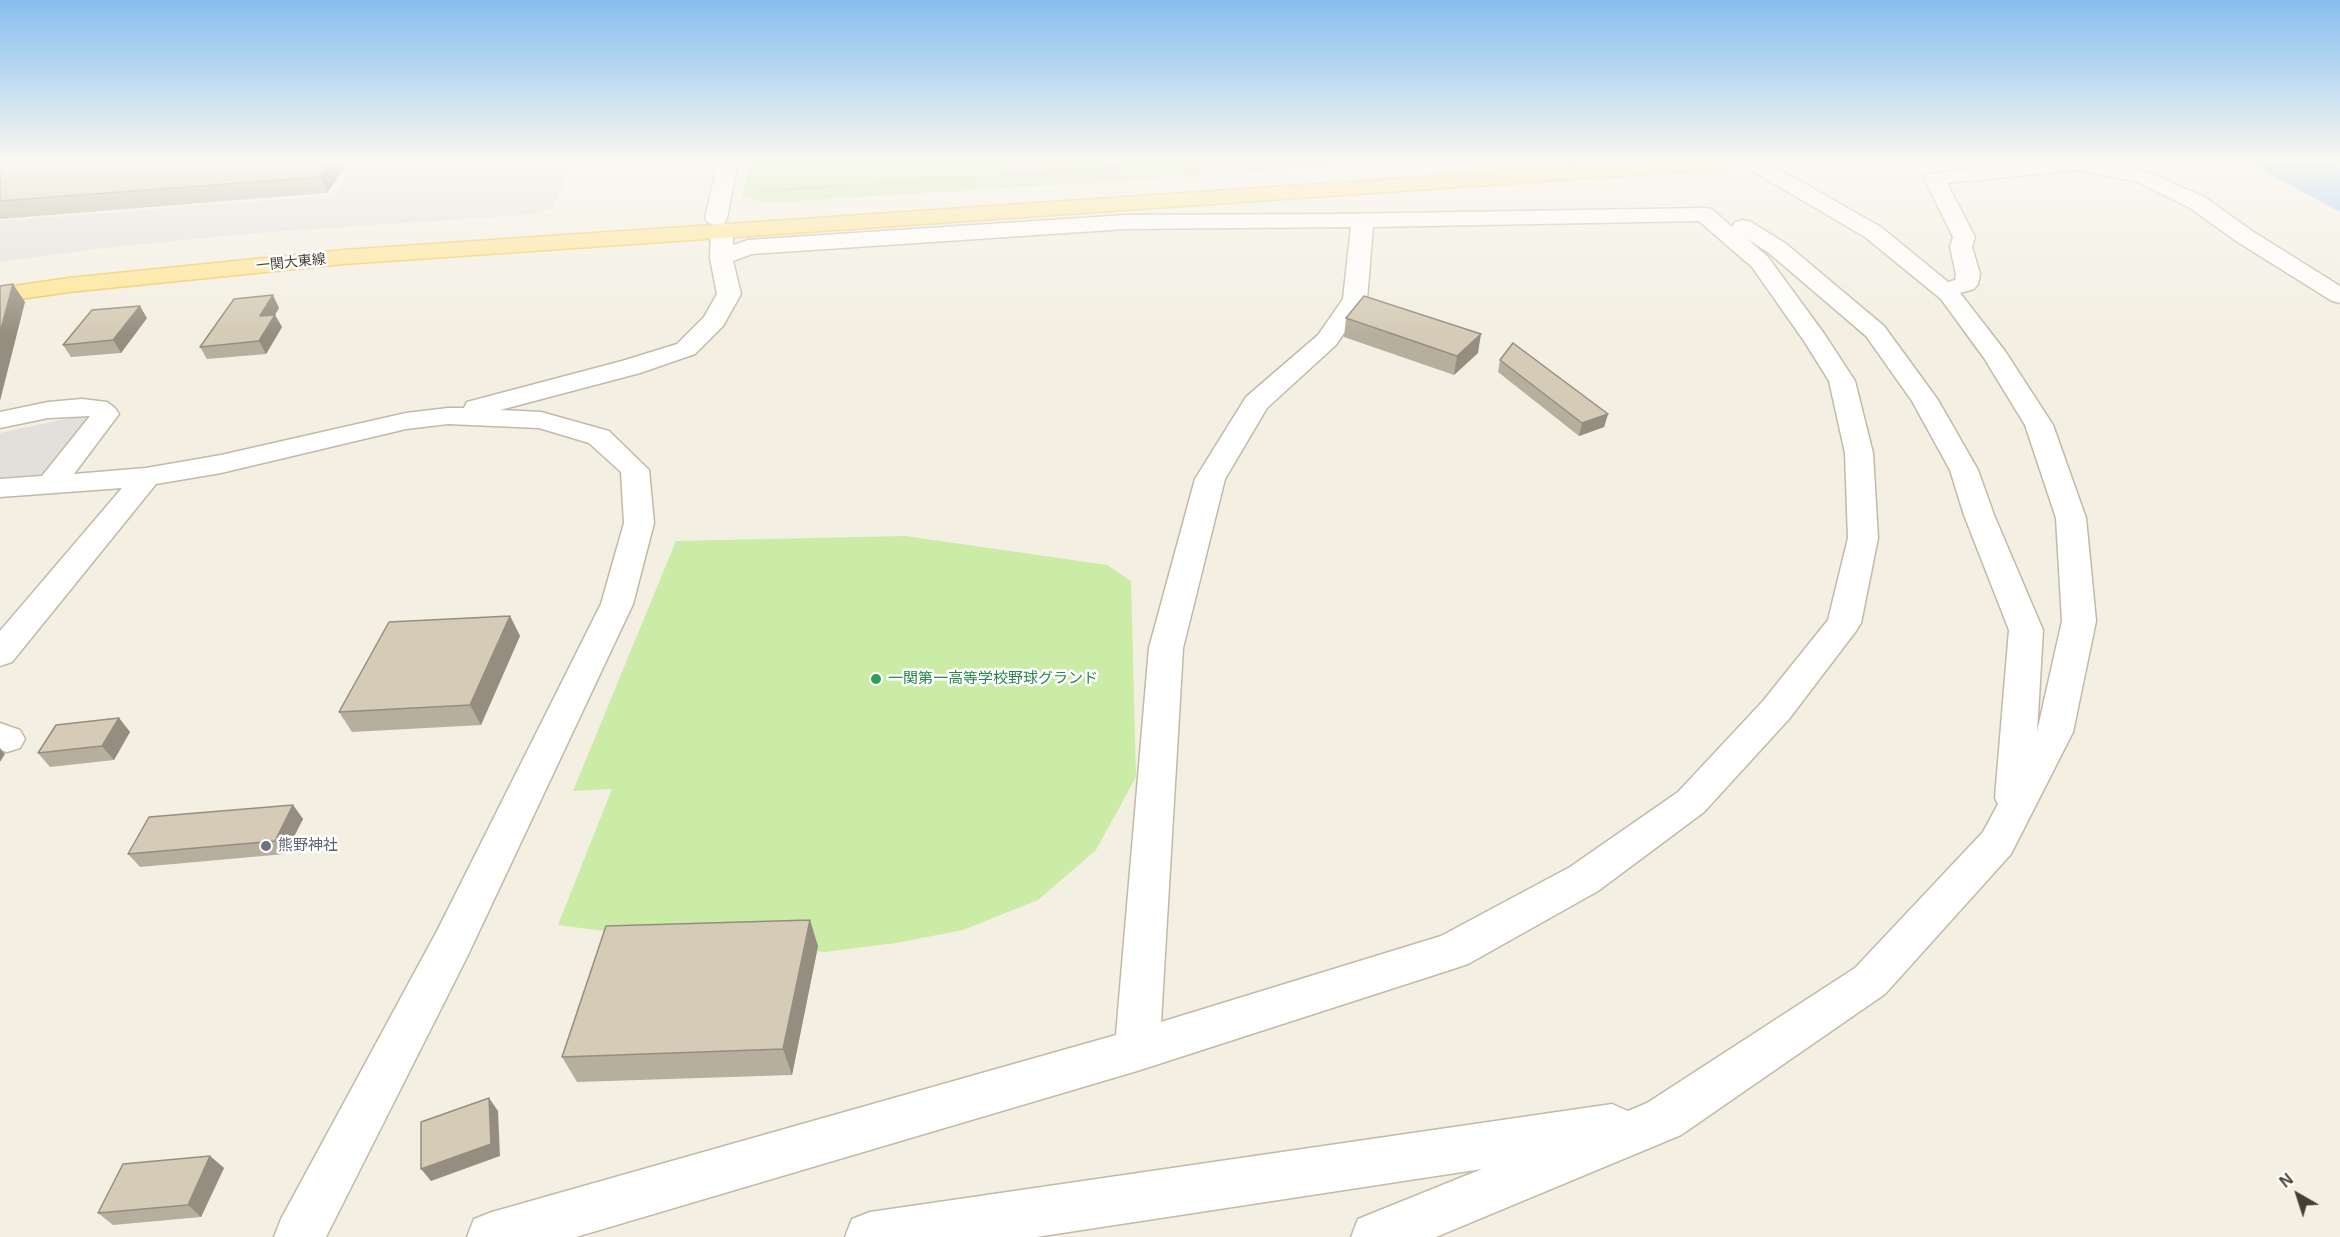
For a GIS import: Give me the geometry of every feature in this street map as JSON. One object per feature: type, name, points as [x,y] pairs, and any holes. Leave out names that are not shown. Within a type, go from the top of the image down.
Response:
[{"type":"main road","name":"一関大東線","points":[[0,278],[206,252],[720,235],[895,220]]},
{"type":"main road","name":"一関大東線","points":[[0,295],[69,285],[344,257],[720,235],[932,220]]},
{"type":"street","points":[[448,416],[566,382],[632,367],[686,349],[714,321],[729,294],[720,235],[722,220]]},
{"type":"street","points":[[720,235],[748,247],[1126,222],[1425,220]]},
{"type":"street","points":[[492,1237],[1137,1050],[1453,951],[1584,879],[1691,802],[1776,710],[1844,623],[1863,538],[1859,453],[1842,381],[1816,340],[1760,262],[1711,220]]},
{"type":"street","points":[[1723,220],[1734,223],[1777,248],[1875,331],[1925,400],[1964,471],[1979,516],[2026,630],[2013,812]]},
{"type":"street","points":[[1376,1237],[1665,1119],[1870,981],[1997,843],[2055,732],[2079,621],[2071,518],[2039,425],[1996,356],[1944,290],[1873,232],[1852,220]]},
{"type":"street","points":[[1944,290],[1966,284],[1968,274],[1961,247],[1964,237],[1955,220]]},
{"type":"street","points":[[2221,220],[2340,296]]},
{"type":"street","points":[[1137,1050],[1166,648],[1210,479],[1256,403],[1327,340],[1355,298],[1363,221]]},
{"type":"street","points":[[0,420],[48,410],[82,407],[98,408],[105,414],[50,484]]},
{"type":"street","points":[[0,488],[146,477],[221,464],[406,421],[448,416],[541,420],[599,437],[635,470],[639,523],[617,604],[452,944],[299,1237]]},
{"type":"street","points":[[0,654],[146,477]]},
{"type":"street","points":[[870,1237],[1665,1119]]},
{"type":"green space","name":"一関第一高等学校野球グランド","points":[[905,536],[1107,565],[1131,581],[1136,777],[1096,850],[1038,900],[963,930],[896,943],[824,952],[695,943],[558,925],[612,789],[573,791],[676,541]]},
{"type":"shaded area","points":[[454,220],[256,233],[104,248],[0,262],[0,221]]},
{"type":"shaded area","points":[[79,416],[95,421],[43,482],[0,484],[0,433]]},
{"type":"building","points":[[13,284],[0,333],[0,286]]},
{"type":"building","points":[[273,295],[260,316],[275,315],[259,341],[200,347],[234,299]]},
{"type":"building","points":[[1364,296],[1481,334],[1457,356],[1346,318]]},
{"type":"building","points":[[140,306],[113,340],[63,345],[92,310]]},
{"type":"building","points":[[1513,343],[1608,414],[1582,423],[1500,360]]},
{"type":"building","points":[[510,616],[470,705],[339,712],[389,622]]},
{"type":"building","points":[[119,718],[102,746],[38,753],[56,725]]},
{"type":"building","points":[[293,805],[275,841],[128,854],[149,817]]},
{"type":"building","points":[[810,920],[783,1049],[562,1057],[606,926]]},
{"type":"building","points":[[489,1098],[491,1144],[421,1169],[421,1122]]},
{"type":"building","points":[[210,1156],[188,1205],[98,1213],[123,1164]]},
{"type":"place","name":"一関第一高等学校野球グランド","points":[[876,679]]},
{"type":"place","name":"熊野神社","points":[[266,846]]}]
